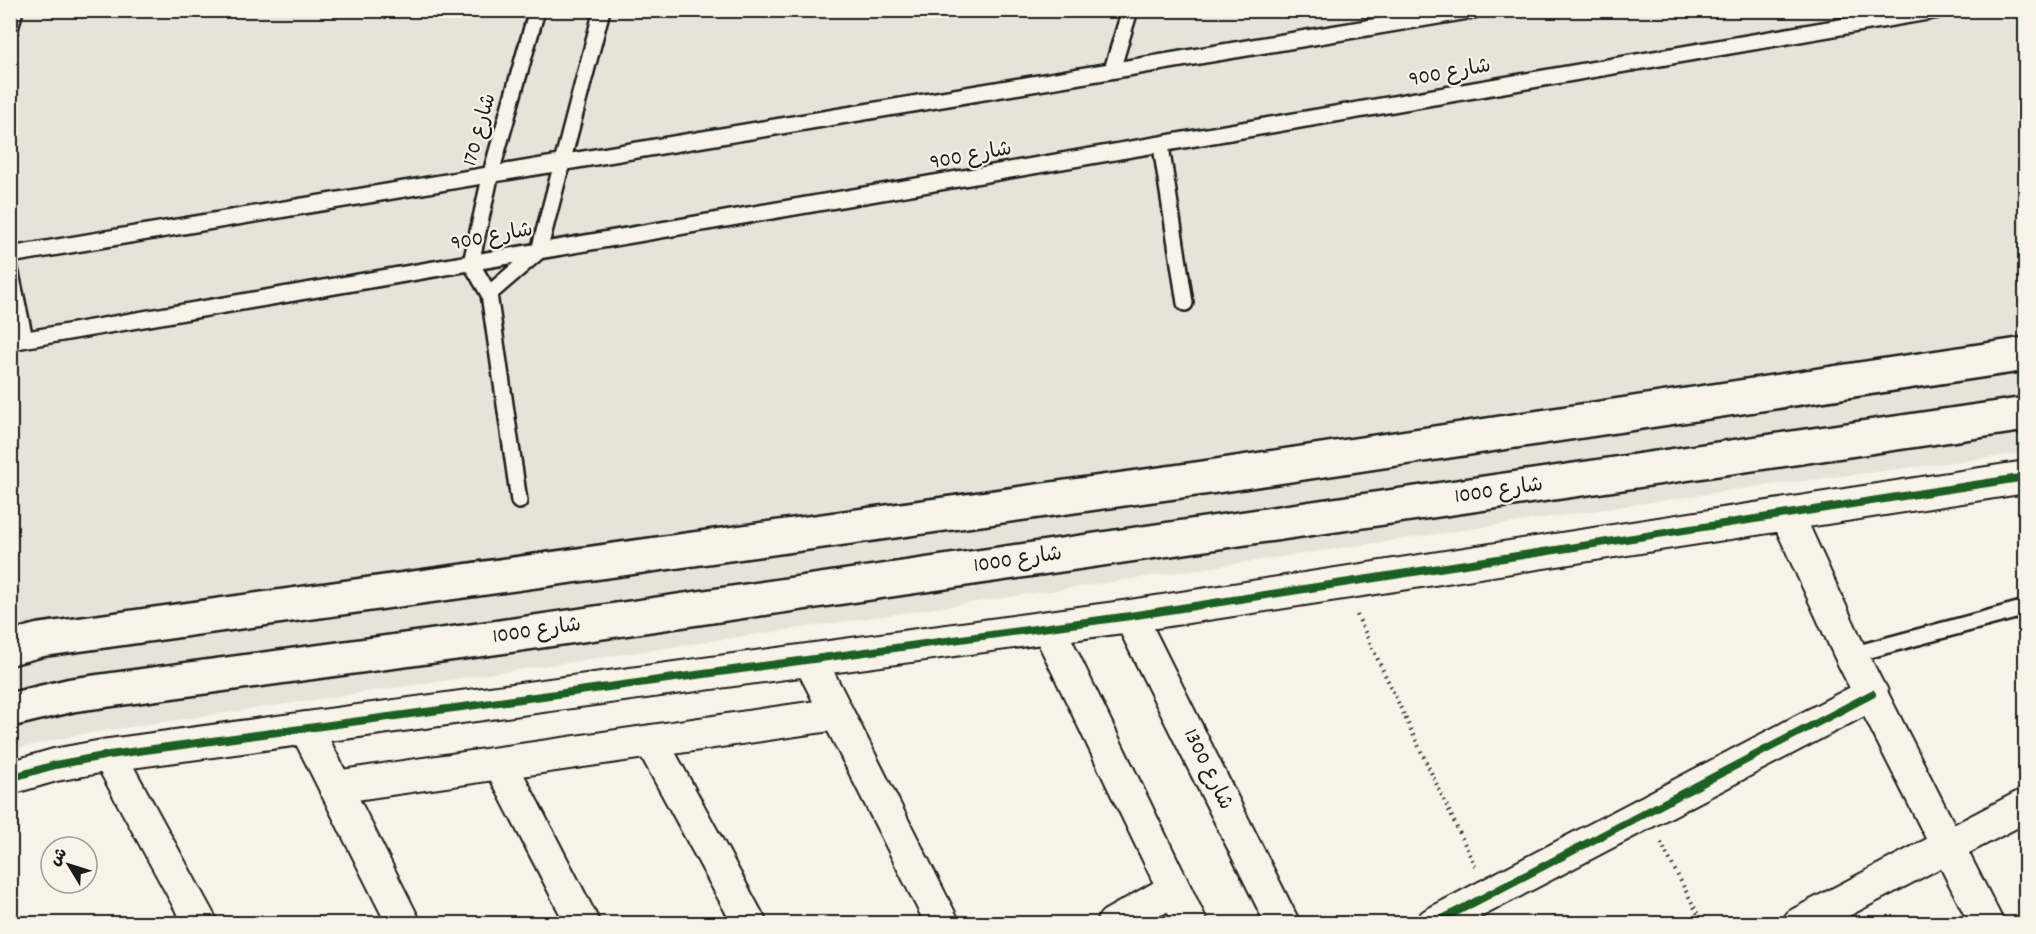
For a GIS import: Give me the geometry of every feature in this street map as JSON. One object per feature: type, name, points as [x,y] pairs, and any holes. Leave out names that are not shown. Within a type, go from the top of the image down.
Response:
[{"type":"street","points":[[10,648],[40,640],[1203,478],[2025,354]]},
{"type":"street","name":"شارع 1000","points":[[10,710],[72,695],[505,637],[2025,414]]},
{"type":"street","points":[[10,778],[55,765],[109,755],[1130,616],[2025,477]]},
{"type":"street","points":[[1787,514],[1851,655],[1987,924]]},
{"type":"street","name":"شارع 1300","points":[[1130,616],[1283,924]]},
{"type":"street","points":[[1048,627],[1173,891],[1191,924]]},
{"type":"street","points":[[810,660],[943,924]]},
{"type":"street","points":[[1433,924],[1872,694]]},
{"type":"street","points":[[335,786],[837,714]]},
{"type":"street","points":[[306,728],[404,924]]},
{"type":"street","points":[[651,741],[750,924]]},
{"type":"street","points":[[109,755],[195,921]]},
{"type":"street","points":[[500,763],[583,924]]},
{"type":"street","points":[[1799,924],[2025,805]]},
{"type":"street","points":[[1113,924],[1173,891]]},
{"type":"lane","points":[[10,29],[15,10]]},
{"type":"lane","name":"شارع 170","points":[[471,263],[491,173],[537,10]]},
{"type":"lane","points":[[489,294],[540,251],[602,10]]},
{"type":"lane","points":[[1112,70],[1130,10]]},
{"type":"lane","points":[[10,255],[1474,10]]},
{"type":"lane","name":"شارع 900","points":[[18,341],[1161,146],[1938,10]]},
{"type":"lane","points":[[1161,146],[1185,303]]},
{"type":"lane","points":[[471,263],[489,294],[519,501]]},
{"type":"lane","points":[[10,269],[18,341]]},
{"type":"lane","points":[[1851,655],[2025,608]]},
{"type":"path","points":[[1343,584],[1488,895]]},
{"type":"path","points":[[1646,813],[1703,924]]},
{"type":"shaded area","points":[[10,11],[2025,11],[2025,453],[1747,488],[76,735],[11,750]]},
{"type":"cycle path","points":[[10,778],[55,765],[109,755],[1130,616],[2026,477]]},
{"type":"cycle path","points":[[1433,924],[1872,694]]}]
